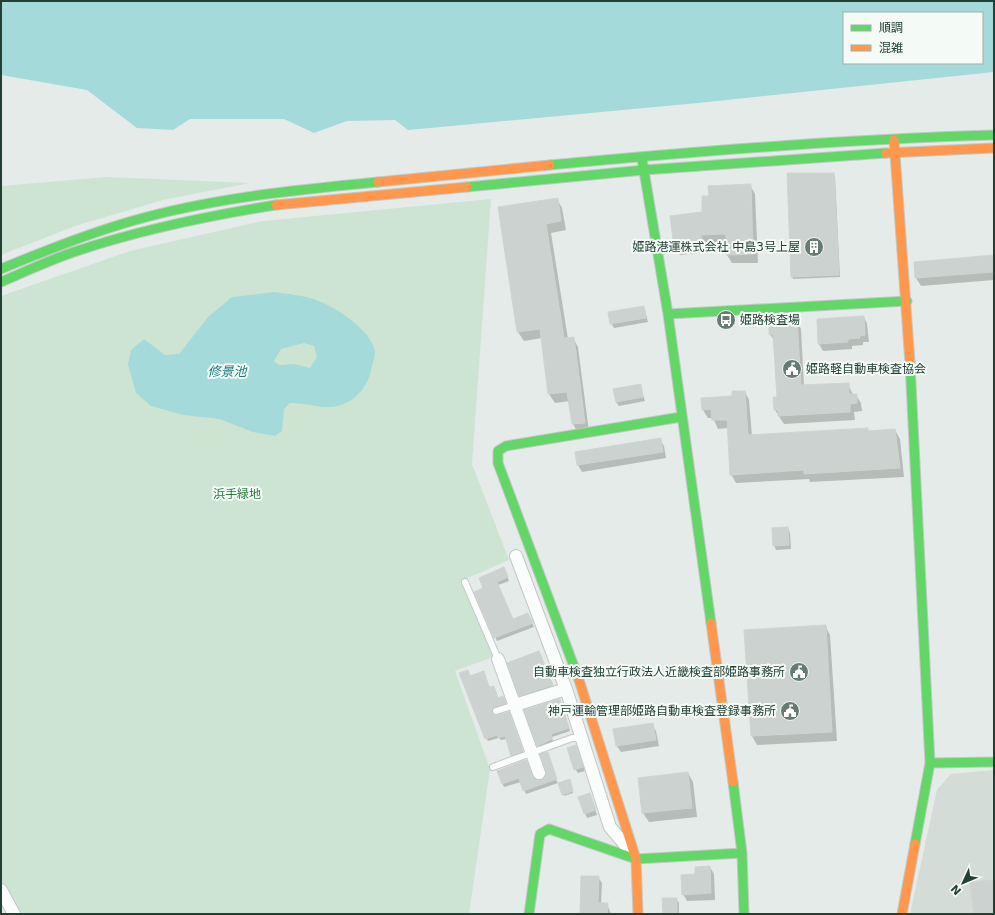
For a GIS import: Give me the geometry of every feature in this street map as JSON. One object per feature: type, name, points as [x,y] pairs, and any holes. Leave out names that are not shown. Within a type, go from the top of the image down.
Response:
[{"type":"street","points":[[1,269],[65,243],[132,221],[215,202],[285,191],[642,156],[894,138],[994,135]]},
{"type":"street","points":[[894,138],[907,301],[930,763],[902,914]]},
{"type":"street","points":[[1,282],[71,253],[137,234],[208,216],[292,203],[644,170],[895,152],[994,148]]},
{"type":"street","points":[[642,156],[668,314],[680,417],[722,697],[742,853],[744,914]]},
{"type":"street","points":[[668,314],[907,301]]},
{"type":"street","points":[[638,914],[636,859],[576,671],[498,463],[498,451],[506,446],[680,417]]},
{"type":"street","points":[[516,556],[566,689],[610,827],[636,859]]},
{"type":"street","points":[[498,659],[539,773]]},
{"type":"street","points":[[515,705],[566,689]]},
{"type":"street","points":[[930,763],[994,762]]},
{"type":"street","points":[[528,914],[540,834],[549,829],[636,859],[742,853]]},
{"type":"street","points":[[1,890],[14,914]]},
{"type":"lane","points":[[465,582],[498,659]]},
{"type":"lane","points":[[496,711],[515,705]]},
{"type":"lane","points":[[493,767],[572,738],[582,738]]},
{"type":"shaded area","points":[[994,770],[994,914],[910,914],[937,790],[951,774]]},
{"type":"green space","points":[[106,177],[250,183],[163,200],[75,226],[1,255],[1,186]]},
{"type":"green space","name":"浜手緑地","points":[[491,199],[472,464],[509,560],[461,581],[493,657],[455,671],[490,769],[469,914],[20,914],[1,880],[1,296],[130,251],[263,221]]},
{"type":"water","points":[[1,1],[994,1],[994,72],[698,103],[408,130],[395,120],[347,121],[314,133],[284,119],[190,119],[173,130],[137,128],[87,90],[1,75]]},
{"type":"water","name":"修景池","points":[[274,292],[306,297],[324,303],[352,320],[373,344],[375,352],[375,357],[364,387],[352,400],[335,407],[290,403],[284,409],[282,431],[275,436],[253,432],[219,419],[183,415],[151,406],[136,393],[128,364],[131,350],[144,339],[165,355],[179,354],[208,317],[232,297]],"holes":[[[304,343],[314,346],[317,357],[310,368],[295,364],[279,365],[274,361],[281,349]]]},
{"type":"building","name":"姫路港運株式会社 中島3号上屋","points":[[787,173],[834,173],[839,275],[791,277]]},
{"type":"building","points":[[751,184],[753,254],[726,255],[726,234],[701,235],[702,243],[674,247],[670,216],[702,212],[702,196],[709,196],[708,186]]},
{"type":"building","points":[[558,198],[561,221],[546,224],[564,338],[574,337],[585,423],[572,424],[567,392],[548,394],[540,329],[517,332],[498,207]]},
{"type":"building","points":[[994,255],[994,272],[915,278],[914,262]]},
{"type":"building","points":[[644,306],[646,318],[610,324],[608,312]]},
{"type":"building","points":[[864,316],[865,335],[860,336],[860,338],[848,339],[848,342],[818,344],[817,319]]},
{"type":"building","points":[[797,319],[801,385],[849,383],[849,394],[857,394],[857,403],[850,404],[850,412],[778,416],[778,410],[774,410],[773,397],[777,397],[773,334],[769,335],[769,321]]},
{"type":"building","points":[[641,384],[643,397],[616,402],[613,389]]},
{"type":"building","points":[[732,391],[745,391],[748,435],[868,428],[868,431],[895,429],[900,468],[804,474],[804,470],[730,475],[727,420],[712,420],[711,409],[702,410],[701,398],[732,396]]},
{"type":"building","points":[[661,438],[663,452],[577,465],[575,452]]},
{"type":"building","points":[[788,527],[789,545],[773,546],[772,528]]},
{"type":"building","points":[[504,567],[508,577],[497,582],[513,619],[528,613],[533,623],[494,638],[474,592],[483,588],[479,578]]},
{"type":"building","points":[[826,625],[832,732],[751,736],[744,630]]},
{"type":"building","points":[[539,651],[553,685],[519,696],[507,663]]},
{"type":"building","points":[[468,670],[470,676],[484,671],[489,687],[494,686],[498,698],[503,696],[506,703],[493,708],[492,713],[497,715],[509,712],[523,751],[511,756],[505,736],[498,738],[497,735],[485,739],[459,673]]},
{"type":"building","points":[[560,699],[569,728],[551,734],[552,739],[537,746],[524,710]]},
{"type":"building","points":[[653,723],[656,740],[616,746],[613,729]]},
{"type":"building","points":[[576,745],[583,767],[574,770],[567,748]]},
{"type":"building","points":[[548,752],[557,779],[523,791],[519,778],[502,784],[497,771],[526,760],[534,778],[538,780],[544,778],[546,771],[540,754]]},
{"type":"building","points":[[688,772],[692,808],[642,813],[638,778]]},
{"type":"building","points":[[570,779],[573,791],[562,795],[558,783]]},
{"type":"building","points":[[590,793],[596,810],[584,814],[578,797]]},
{"type":"building","points":[[710,866],[711,893],[682,895],[681,875],[695,874],[695,867]]},
{"type":"building","points":[[581,876],[599,876],[598,903],[608,903],[607,914],[580,914]]},
{"type":"building","points":[[994,880],[994,914],[974,914],[970,882]]},
{"type":"building","points":[[662,898],[677,898],[677,914],[663,914]]},
{"type":"traffic: fast","points":[[550,165],[772,146],[883,139],[994,135]]},
{"type":"traffic: fast","points":[[467,187],[644,170],[886,153]]},
{"type":"traffic: fast","points":[[642,159],[668,314],[711,623]]},
{"type":"traffic: fast","points":[[1,269],[82,237],[162,213],[193,206],[254,196],[378,182]]},
{"type":"traffic: fast","points":[[1,282],[62,256],[122,237],[198,219],[276,205]]},
{"type":"traffic: fast","points":[[668,314],[907,301]]},
{"type":"traffic: fast","points":[[910,363],[930,763],[915,844]]},
{"type":"traffic: fast","points":[[579,680],[498,463],[498,451],[506,446],[681,417]]},
{"type":"traffic: fast","points":[[930,763],[994,762]]},
{"type":"traffic: fast","points":[[733,782],[742,853],[744,914]]},
{"type":"traffic: fast","points":[[529,914],[540,834],[549,829],[636,859],[742,853]]},
{"type":"traffic: slow","points":[[894,140],[910,363]]},
{"type":"traffic: slow","points":[[886,153],[994,148]]},
{"type":"traffic: slow","points":[[378,182],[550,165]]},
{"type":"traffic: slow","points":[[276,205],[467,187]]},
{"type":"traffic: slow","points":[[711,623],[733,782]]},
{"type":"traffic: slow","points":[[579,680],[636,859],[638,914]]},
{"type":"traffic: slow","points":[[902,914],[915,844]]},
{"type":"place","name":"姫路港運株式会社 中島3号上屋","points":[[814,247]]},
{"type":"place","name":"姫路検査場","points":[[726,320]]},
{"type":"place","name":"姫路軽自動車検査協会","points":[[792,369]]},
{"type":"place","name":"自動車検査独立行政法人近畿検査部姫路事務所","points":[[799,672]]},
{"type":"place","name":"神戸運輸管理部姫路自動車検査登録事務所","points":[[790,711]]}]
